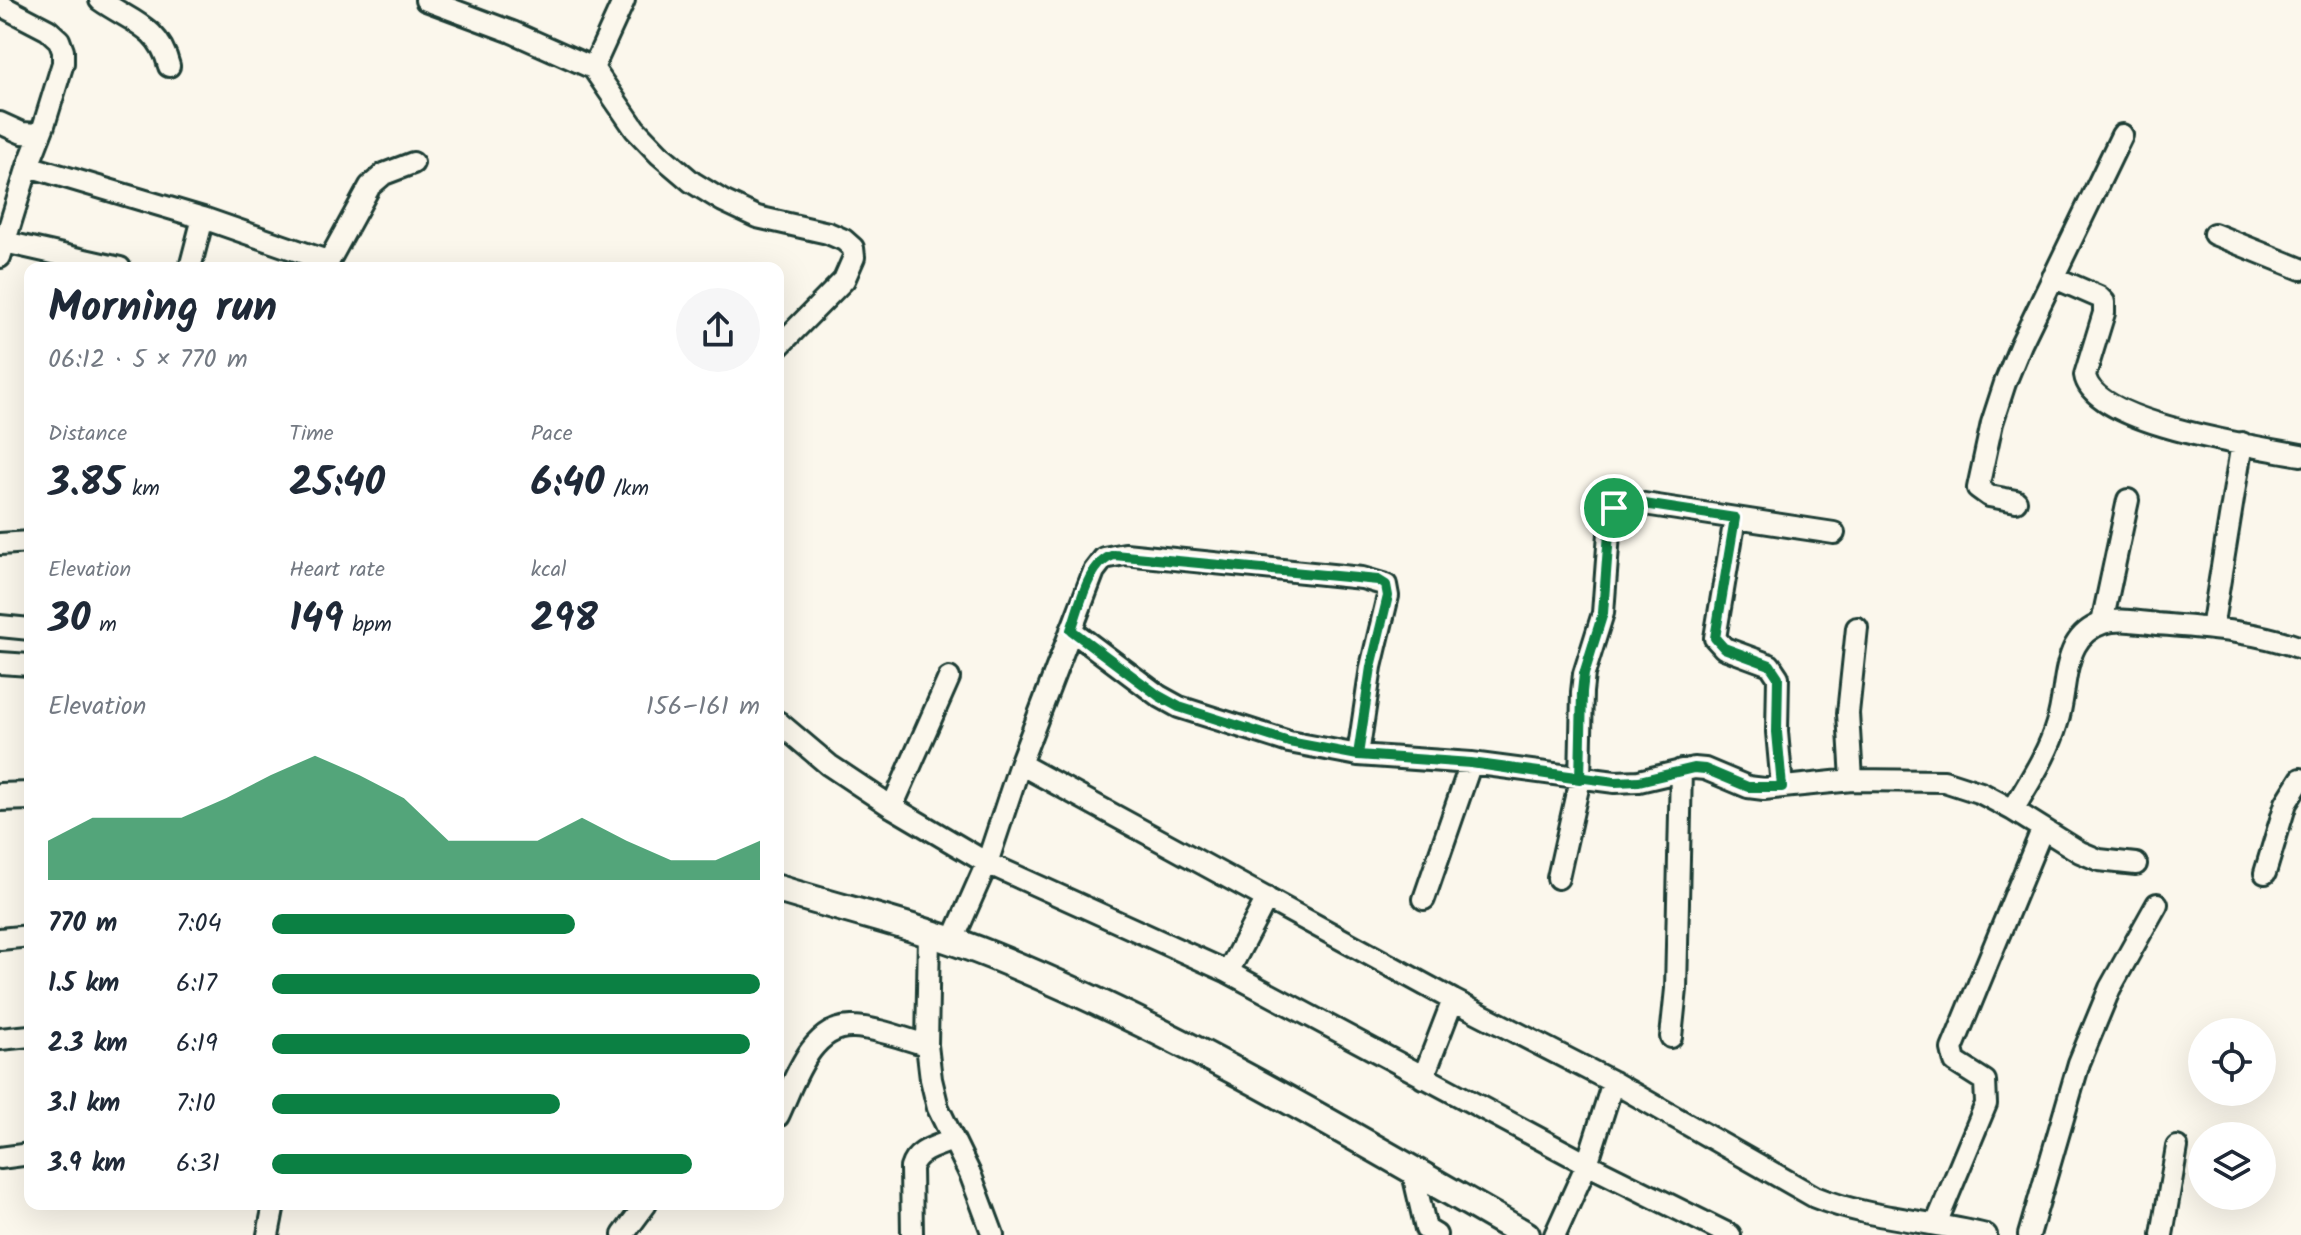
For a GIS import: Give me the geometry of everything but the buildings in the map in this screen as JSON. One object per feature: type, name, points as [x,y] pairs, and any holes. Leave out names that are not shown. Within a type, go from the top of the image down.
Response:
[{"type":"street","points":[[100,0],[151,32],[165,50],[169,66]]},
{"type":"street","points":[[426,0],[512,32],[593,68],[635,129],[692,182],[757,217],[828,233],[853,248],[852,267],[844,280],[784,341]]},
{"type":"street","points":[[593,68],[624,0]]},
{"type":"street","points":[[0,5],[48,30],[59,40],[63,51],[63,63],[44,125],[1,247],[74,262]]},
{"type":"street","points":[[0,123],[22,133],[39,134]]},
{"type":"street","points":[[2016,501],[1982,493],[1977,481],[2005,383],[2122,135]]},
{"type":"street","points":[[328,262],[370,186],[384,174],[413,163]]},
{"type":"street","points":[[28,166],[203,218],[318,262]]},
{"type":"street","points":[[192,262],[203,218]]},
{"type":"street","points":[[2214,234],[2301,269]]},
{"type":"street","points":[[2053,277],[2104,302],[2104,313],[2085,375],[2089,387],[2125,410],[2168,429],[2301,455]]},
{"type":"street","points":[[2212,629],[2242,443]]},
{"type":"street","points":[[2102,623],[2128,500]]},
{"type":"street","points":[[1558,878],[1580,779],[1584,674],[1603,613],[1610,520],[1614,508],[1625,501],[1834,533]]},
{"type":"street","points":[[1735,518],[1715,638],[1724,648],[1770,665],[1778,677],[1777,732],[1782,787]]},
{"type":"street","points":[[0,544],[24,542]]},
{"type":"street","points":[[993,1235],[971,1176],[938,1108],[931,1079],[927,1045],[940,938],[967,910],[976,890],[1020,764],[1094,571],[1104,558],[1114,555],[1378,580],[1386,585],[1388,596],[1371,667],[1358,755]]},
{"type":"street","points":[[2013,810],[2056,728],[2075,646],[2085,632],[2102,623],[2117,621],[2212,629],[2271,639],[2301,648]]},
{"type":"street","points":[[0,626],[24,628]]},
{"type":"street","points":[[1852,780],[1848,713],[1857,628]]},
{"type":"street","points":[[1071,630],[1159,696],[1179,707],[1289,742],[1358,755],[1471,763],[1615,782],[1639,781],[1681,770],[1705,769],[1748,787],[1852,780],[1944,781],[1981,793],[2099,860],[2136,864]]},
{"type":"street","points":[[0,663],[24,665]]},
{"type":"street","points":[[892,807],[949,678]]},
{"type":"street","points":[[784,727],[829,765],[892,807],[987,863],[1228,972],[1587,1164],[1730,1235]]},
{"type":"street","points":[[1424,899],[1471,763]]},
{"type":"street","points":[[1020,764],[1453,1000],[1613,1082],[1815,1197],[1884,1217],[1986,1235]]},
{"type":"street","points":[[1671,1037],[1676,989],[1681,770]]},
{"type":"street","points":[[2265,873],[2286,803],[2301,779]]},
{"type":"street","points":[[0,797],[24,796]]},
{"type":"street","points":[[1936,1224],[1987,1095],[1985,1081],[1955,1062],[1952,1049],[2042,830]]},
{"type":"street","points":[[784,891],[940,938],[1044,977],[1206,1053],[1526,1235]]},
{"type":"street","points":[[1228,972],[1267,898]]},
{"type":"street","points":[[2029,1235],[2079,1063],[2110,988],[2157,904]]},
{"type":"street","points":[[0,939],[24,937]]},
{"type":"street","points":[[1423,1078],[1453,1000]]},
{"type":"street","points":[[784,1104],[807,1056],[823,1037],[834,1030],[857,1027],[927,1045]]},
{"type":"street","points":[[0,1039],[24,1037]]},
{"type":"street","points":[[1555,1235],[1587,1164],[1613,1082]]},
{"type":"street","points":[[912,1235],[913,1160],[919,1154],[952,1140]]},
{"type":"street","points":[[2162,1235],[2177,1147]]},
{"type":"street","points":[[0,1158],[24,1155]]},
{"type":"street","points":[[1412,1169],[1426,1229],[1436,1235]]},
{"type":"street","points":[[268,1235],[273,1210]]},
{"type":"street","points":[[623,1235],[642,1210]]},
{"type":"route","points":[[1614,508],[1610,520],[1603,613],[1599,634],[1584,674],[1580,779],[1471,763],[1358,755],[1289,742],[1179,707],[1159,696],[1071,630],[1094,571],[1104,558],[1114,555],[1378,580],[1386,585],[1388,596],[1371,667],[1358,755],[1471,763],[1580,779],[1615,782],[1639,781],[1694,768],[1705,769],[1748,787],[1782,787],[1777,732],[1778,677],[1770,665],[1724,648],[1715,638],[1735,518],[1625,501],[1614,508]]}]
